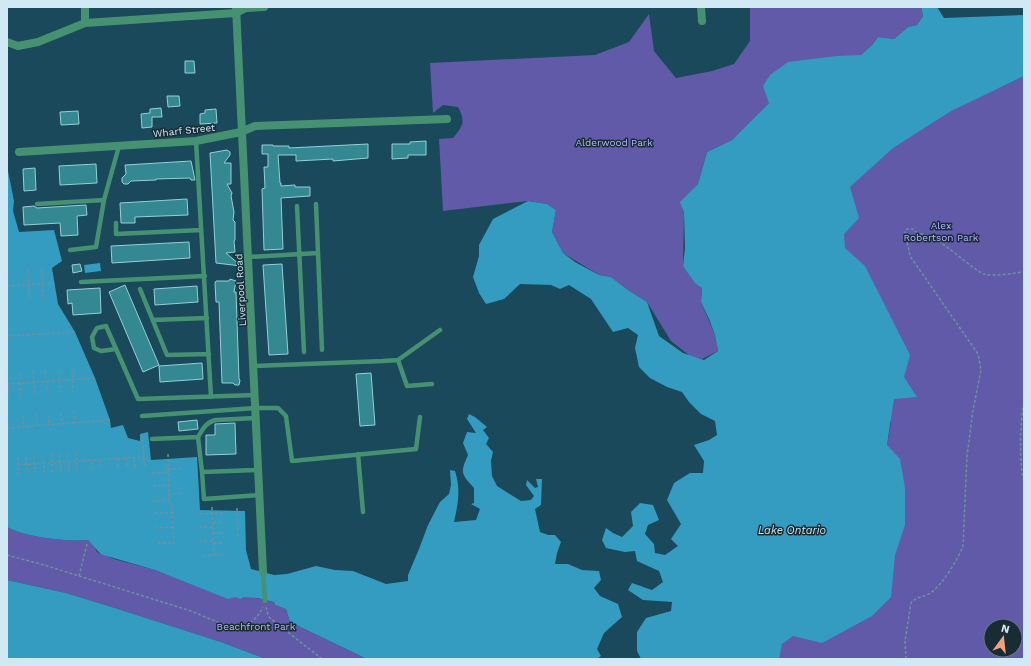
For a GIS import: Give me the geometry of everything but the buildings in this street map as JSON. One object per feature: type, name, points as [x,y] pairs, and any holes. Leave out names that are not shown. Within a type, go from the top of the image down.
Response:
[{"type":"street","points":[[84,7],[85,23]]},
{"type":"street","points":[[7,42],[18,46],[38,42],[85,23],[264,7]]},
{"type":"street","points":[[701,7],[702,21]]},
{"type":"street","name":"Liverpool Road","points":[[236,10],[263,572]]},
{"type":"street","name":"Wharf Street","points":[[19,152],[196,141],[241,132],[255,126],[447,119]]},
{"type":"lane","points":[[196,141],[211,397]]},
{"type":"lane","points":[[70,250],[96,247],[104,200],[119,146]]},
{"type":"lane","points":[[37,204],[104,200]]},
{"type":"lane","points":[[316,204],[322,350]]},
{"type":"lane","points":[[296,206],[304,352]]},
{"type":"lane","points":[[116,223],[116,234],[201,230]]},
{"type":"lane","points":[[248,257],[318,253]]},
{"type":"lane","points":[[81,282],[205,276]]},
{"type":"lane","points":[[140,289],[168,355],[209,354]]},
{"type":"lane","points":[[153,320],[207,318]]},
{"type":"lane","points":[[116,349],[100,351],[94,348],[92,337],[96,328],[106,326],[138,399],[255,395]]},
{"type":"lane","points":[[253,366],[398,360],[440,330]]},
{"type":"lane","points":[[398,360],[407,386],[432,384]]},
{"type":"lane","points":[[142,416],[256,408],[278,408],[286,416],[292,461],[416,449],[420,417]]},
{"type":"lane","points":[[256,418],[210,421],[198,437],[204,498],[260,495]]},
{"type":"lane","points":[[152,439],[198,437]]},
{"type":"lane","points":[[358,454],[363,512]]},
{"type":"lane","points":[[202,472],[258,470]]},
{"type":"lane","points":[[263,572],[265,601]]},
{"type":"path","points":[[906,659],[905,641],[911,603],[913,600],[933,592],[955,564],[963,546],[967,456],[973,410],[981,370],[978,354],[910,256],[907,244],[908,240],[905,232],[907,229],[913,230],[918,234],[939,241],[970,265],[985,274],[1024,272]]},
{"type":"path","points":[[908,240],[918,234]]},
{"type":"path","points":[[42,269],[43,298]]},
{"type":"path","points":[[28,270],[30,300]]},
{"type":"path","points":[[7,286],[54,283]]},
{"type":"path","points":[[7,336],[75,332]]},
{"type":"path","points":[[72,370],[73,392]]},
{"type":"path","points":[[33,371],[34,394]]},
{"type":"path","points":[[45,371],[48,393]]},
{"type":"path","points":[[59,371],[60,392]]},
{"type":"path","points":[[19,373],[22,395]]},
{"type":"path","points":[[7,375],[9,396]]},
{"type":"path","points":[[8,384],[95,378]]},
{"type":"path","points":[[1024,403],[1021,441],[1022,474],[1024,481]]},
{"type":"path","points":[[74,411],[75,423]]},
{"type":"path","points":[[61,413],[62,424]]},
{"type":"path","points":[[36,414],[38,426]]},
{"type":"path","points":[[48,414],[49,425]]},
{"type":"path","points":[[23,416],[24,427]]},
{"type":"path","points":[[7,428],[110,420]]},
{"type":"path","points":[[142,434],[145,466]]},
{"type":"path","points":[[76,452],[77,471]]},
{"type":"path","points":[[158,543],[174,542],[172,504],[169,504],[168,494],[168,453]]},
{"type":"path","points":[[52,454],[52,473]]},
{"type":"path","points":[[59,454],[61,472]]},
{"type":"path","points":[[67,454],[69,472]]},
{"type":"path","points":[[43,455],[44,473]]},
{"type":"path","points":[[34,456],[35,473]]},
{"type":"path","points":[[18,457],[18,474]]},
{"type":"path","points":[[26,457],[27,473]]},
{"type":"path","points":[[18,465],[144,457]]},
{"type":"path","points":[[126,458],[128,468]]},
{"type":"path","points":[[133,458],[135,467]]},
{"type":"path","points":[[117,459],[118,468]]},
{"type":"path","points":[[92,460],[94,469]]},
{"type":"path","points":[[100,460],[101,469]]},
{"type":"path","points":[[152,473],[181,469]]},
{"type":"path","points":[[153,486],[168,485]]},
{"type":"path","points":[[168,494],[182,493]]},
{"type":"path","points":[[153,501],[169,499]]},
{"type":"path","points":[[212,507],[214,555]]},
{"type":"path","points":[[237,508],[238,536]]},
{"type":"path","points":[[155,513],[172,513]]},
{"type":"path","points":[[200,514],[224,513]]},
{"type":"path","points":[[213,522],[223,522]]},
{"type":"path","points":[[155,528],[173,527]]},
{"type":"path","points":[[199,527],[213,527]]},
{"type":"path","points":[[213,533],[224,533]]},
{"type":"path","points":[[199,541],[224,543]]},
{"type":"path","points":[[79,576],[87,544]]},
{"type":"path","points":[[203,556],[225,554]]},
{"type":"path","points":[[7,555],[188,610],[230,628],[244,626],[253,621],[260,613],[265,601]]},
{"type":"path","points":[[265,601],[269,617],[307,649],[322,659]]},
{"type":"green space","name":"Alderwood Park","points":[[750,7],[921,7],[923,16],[917,25],[908,27],[894,39],[878,37],[861,55],[770,102],[732,140],[707,152],[698,184],[681,202],[684,214],[683,266],[702,288],[701,302],[715,335],[718,351],[702,359],[690,356],[671,341],[647,302],[611,277],[599,275],[563,253],[552,232],[556,210],[547,204],[528,201],[443,211],[439,139],[453,138],[461,127],[463,120],[458,107],[443,105],[433,113],[430,63],[595,55],[629,42],[649,14],[654,51],[676,78],[712,71],[734,64],[750,41]]},
{"type":"green space","name":"Alex Robertson Park","points":[[1024,76],[1024,659],[758,659],[887,445],[891,423],[856,289],[826,200],[939,109],[999,88]]},
{"type":"green space","name":"Beachfront Park","points":[[7,527],[25,534],[47,538],[88,540],[93,544],[97,552],[114,559],[155,570],[228,598],[257,598],[274,602],[275,605],[286,609],[290,622],[367,659],[266,659],[221,642],[66,593],[7,580]]},
{"type":"water","name":"Lake Ontario","points":[[921,7],[937,7],[944,18],[1024,15],[1024,76],[951,111],[893,148],[850,187],[859,218],[844,234],[845,248],[865,266],[910,355],[904,377],[917,397],[894,399],[887,445],[900,459],[905,488],[905,525],[895,555],[891,597],[872,616],[822,643],[793,636],[782,644],[779,659],[641,659],[637,651],[637,632],[646,618],[671,611],[672,602],[643,600],[628,590],[632,583],[652,590],[663,582],[659,571],[637,561],[635,551],[625,552],[606,548],[602,540],[606,528],[622,537],[633,526],[631,512],[640,503],[653,505],[659,520],[648,525],[645,534],[654,544],[655,553],[665,555],[678,546],[671,539],[681,524],[667,500],[674,483],[690,473],[703,473],[704,461],[694,445],[709,440],[717,435],[715,421],[701,414],[689,402],[682,392],[667,387],[650,378],[639,367],[635,348],[638,335],[628,328],[613,332],[591,299],[569,285],[560,289],[551,285],[520,284],[504,299],[486,304],[479,293],[473,277],[479,256],[479,245],[493,219],[528,201],[547,204],[556,210],[552,232],[563,253],[575,262],[599,275],[611,277],[647,302],[659,336],[683,353],[704,360],[718,351],[715,335],[701,302],[702,288],[695,283],[683,266],[685,248],[684,213],[680,202],[698,184],[707,152],[732,140],[769,103],[763,86],[770,75],[788,62],[837,56],[861,55],[878,37],[894,39],[908,27],[917,25],[923,16]]},
{"type":"water","points":[[7,166],[14,201],[13,211],[19,232],[54,230],[62,261],[52,268],[58,304],[75,332],[95,378],[110,420],[111,428],[123,425],[128,438],[140,441],[140,434],[148,432],[151,460],[197,457],[200,510],[245,511],[246,550],[251,569],[274,575],[287,574],[316,566],[335,570],[353,571],[386,584],[408,581],[408,575],[428,525],[440,502],[449,494],[451,485],[450,470],[455,471],[458,484],[458,503],[454,522],[476,520],[480,509],[471,504],[474,503],[474,488],[463,473],[468,455],[463,443],[467,432],[476,433],[467,419],[469,414],[487,427],[483,430],[489,438],[486,444],[493,452],[491,461],[492,476],[497,486],[521,501],[531,500],[534,496],[526,485],[527,480],[535,488],[538,487],[536,479],[542,479],[541,505],[535,509],[540,532],[548,535],[555,535],[561,542],[555,564],[568,564],[582,570],[599,571],[601,580],[594,588],[600,596],[618,604],[622,617],[604,633],[597,649],[601,656],[597,659],[367,659],[290,622],[286,609],[275,605],[274,602],[257,598],[243,597],[241,599],[235,597],[228,599],[155,570],[103,555],[88,540],[46,538],[24,534],[7,527]]},
{"type":"water","points":[[100,263],[101,271],[85,273],[84,265]]},
{"type":"water","points":[[7,580],[66,593],[221,642],[266,659],[7,659]]}]
